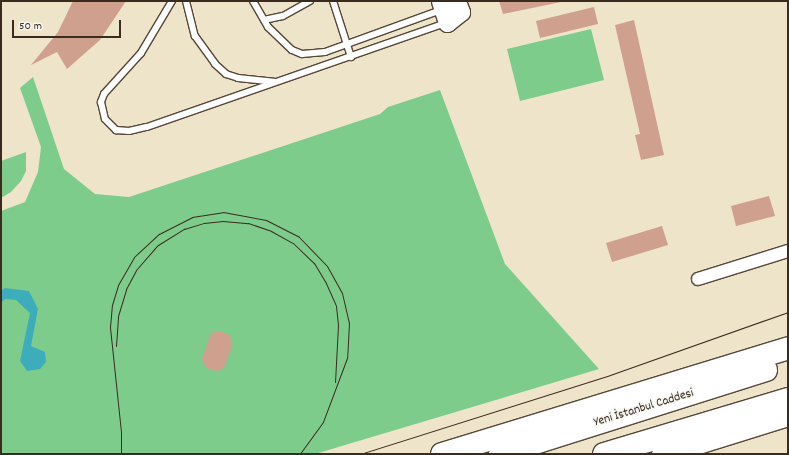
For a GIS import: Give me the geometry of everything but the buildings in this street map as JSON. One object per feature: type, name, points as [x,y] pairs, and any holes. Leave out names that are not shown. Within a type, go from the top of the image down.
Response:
[{"type":"highway","points":[[442,454],[788,348]]},
{"type":"highway","name":"Yeni İstanbul Caddesi","points":[[500,454],[788,363]]},
{"type":"highway","points":[[604,454],[788,399]]},
{"type":"highway","points":[[663,454],[788,415]]},
{"type":"street","points":[[698,280],[788,251]]},
{"type":"lane","points":[[172,1],[141,53],[104,94],[102,110],[109,125],[122,131],[137,130],[283,82],[352,57],[447,9]]},
{"type":"lane","points":[[186,1],[195,36],[216,64],[226,74],[250,82],[283,82]]},
{"type":"lane","points":[[253,1],[264,20],[280,40],[292,50],[302,54],[319,53],[447,9]]},
{"type":"lane","points":[[264,20],[283,16],[310,1]]},
{"type":"lane","points":[[333,1],[352,57]]},
{"type":"green space","points":[[591,29],[604,80],[520,101],[507,49]]},
{"type":"green space","points":[[33,77],[64,169],[95,194],[129,197],[380,114],[388,107],[440,90],[505,264],[599,369],[315,454],[1,454],[1,211],[25,202],[38,172],[41,147],[20,88]]},
{"type":"green space","points":[[26,152],[26,171],[21,181],[11,192],[1,198],[1,161]]},
{"type":"water","points":[[5,288],[29,291],[38,309],[31,346],[45,352],[46,362],[40,369],[27,371],[20,361],[30,313],[16,300],[5,299],[1,303],[1,291]]},
{"type":"tram line","points":[[121,454],[121,432],[110,327],[112,305],[118,285],[134,257],[159,234],[192,217],[223,212],[266,220],[299,237],[327,266],[342,293],[349,323],[347,358],[323,422],[300,454]]},
{"type":"tram line","points":[[116,346],[118,316],[126,289],[136,270],[158,245],[184,229],[204,223],[223,221],[248,223],[271,231],[294,244],[314,263],[325,281],[336,306],[338,325],[335,382]]},
{"type":"tram line","points":[[360,454],[610,375],[788,312]]}]
